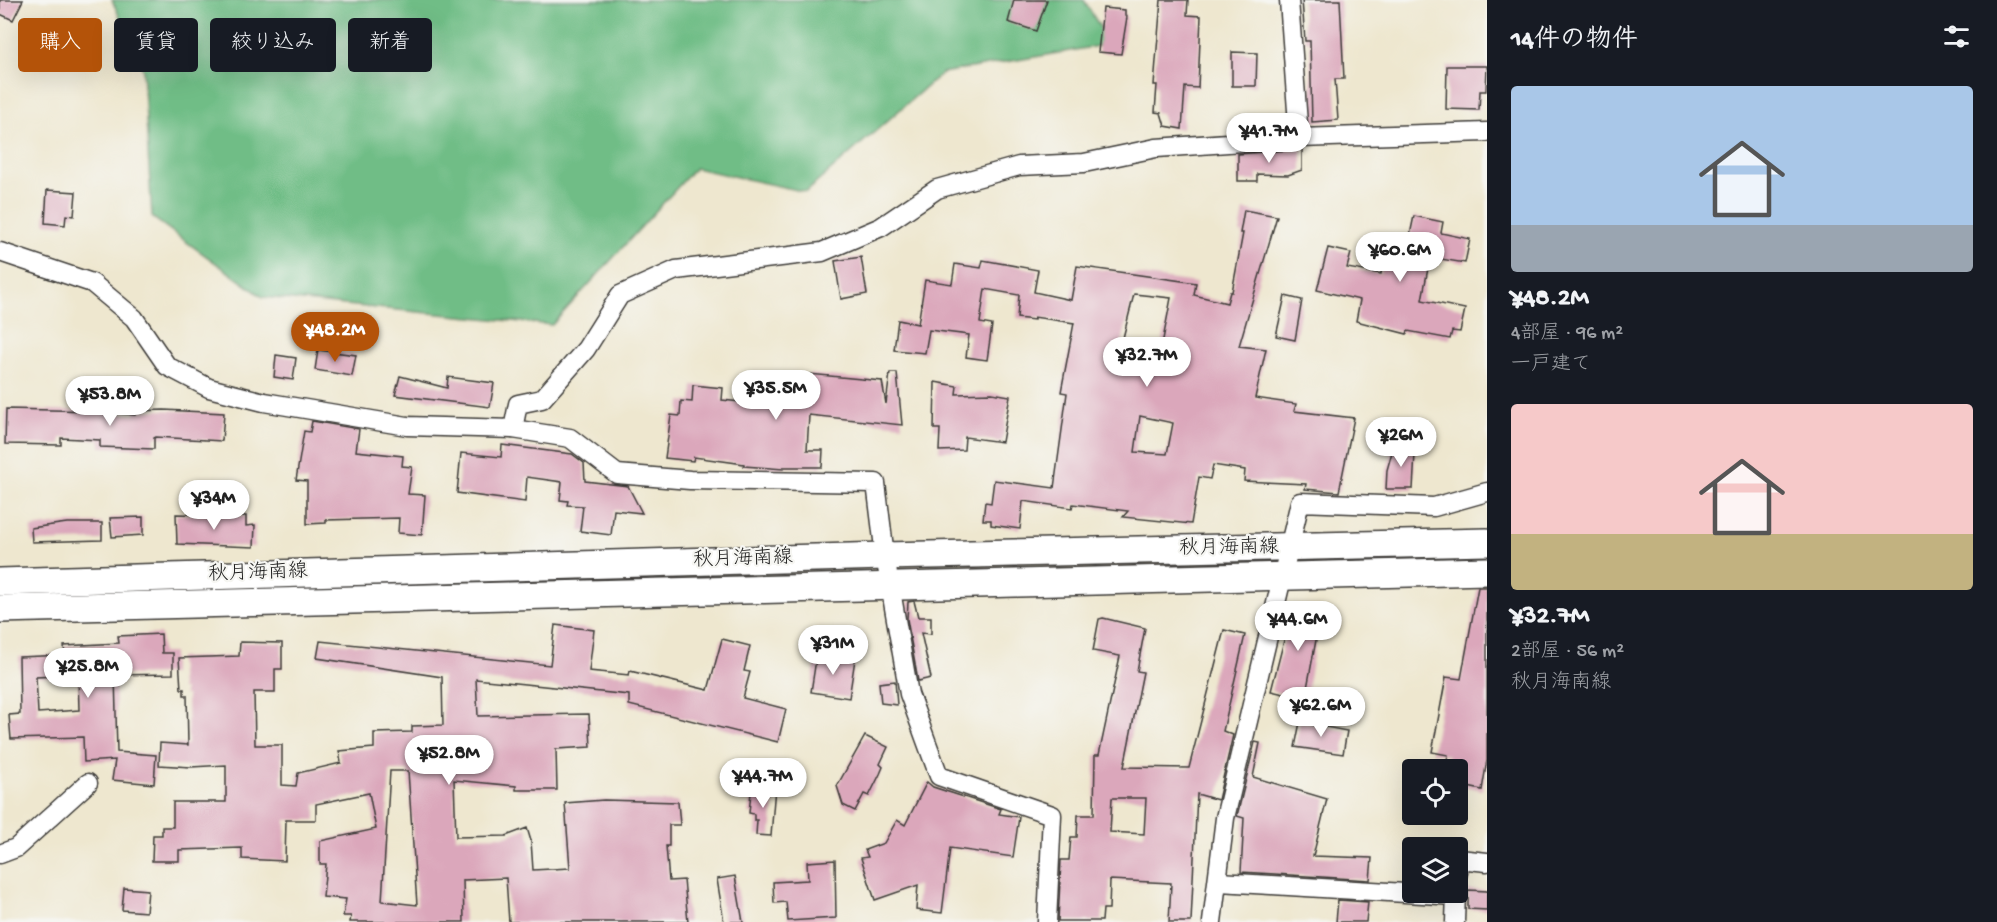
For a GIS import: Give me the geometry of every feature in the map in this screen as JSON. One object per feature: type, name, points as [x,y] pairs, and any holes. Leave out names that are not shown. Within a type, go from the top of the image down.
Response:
[{"type":"main road","name":"秋月海南線","points":[[0,582],[885,556],[1487,542]]},
{"type":"main road","name":"秋月海南線","points":[[0,609],[1487,571]]},
{"type":"street","points":[[1290,0],[1299,138]]},
{"type":"street","points":[[513,429],[518,404],[542,399],[586,349],[620,296],[676,270],[822,252],[881,227],[937,189],[1019,166],[1084,163],[1156,148],[1299,138],[1487,132]]},
{"type":"street","points":[[0,252],[92,282],[134,318],[167,366],[209,388],[264,402],[407,426],[513,429],[570,438],[617,474],[690,480],[876,483],[885,556],[909,694],[939,776],[1052,815],[1047,922]]},
{"type":"street","points":[[1212,922],[1226,818],[1300,502],[1434,507],[1487,492]]},
{"type":"street","points":[[0,854],[16,848],[88,783]]},
{"type":"street","points":[[1468,861],[1487,862]]},
{"type":"street","points":[[1219,882],[1402,891]]},
{"type":"street","points":[[1455,922],[1456,903]]},
{"type":"green space","points":[[112,0],[1084,0],[1110,44],[942,73],[806,192],[695,168],[552,325],[263,297],[152,217],[143,72],[198,72],[198,18],[120,18]]},
{"type":"building","points":[[0,0],[23,0],[13,20],[0,14]]},
{"type":"building","points":[[1014,0],[1047,0],[1036,31],[1008,22]]},
{"type":"building","points":[[1161,0],[1188,0],[1187,15],[1201,16],[1198,88],[1185,87],[1182,129],[1165,126],[1161,113],[1155,112],[1157,85],[1154,85]]},
{"type":"building","points":[[1302,0],[1340,0],[1344,79],[1335,79],[1338,120],[1312,122],[1310,41],[1305,41]]},
{"type":"building","points":[[1103,8],[1125,10],[1127,17],[1121,54],[1098,52]]},
{"type":"building","points":[[1232,52],[1257,53],[1256,86],[1232,86]]},
{"type":"building","points":[[1447,66],[1487,66],[1486,91],[1480,91],[1479,110],[1446,109]]},
{"type":"building","points":[[1302,149],[1302,170],[1288,175],[1257,174],[1257,181],[1238,181],[1238,154]]},
{"type":"building","points":[[47,190],[76,192],[74,216],[66,215],[65,225],[45,223]]},
{"type":"building","points":[[1244,210],[1277,216],[1239,346],[1266,349],[1255,398],[1296,404],[1294,411],[1354,418],[1339,492],[1305,489],[1306,484],[1244,481],[1245,470],[1213,465],[1210,479],[1199,477],[1191,524],[1123,517],[1128,511],[1073,504],[1072,508],[1023,501],[1020,529],[991,525],[991,520],[983,520],[985,502],[991,503],[994,480],[1054,488],[1067,393],[1061,392],[1074,323],[1034,317],[1034,320],[1017,318],[1019,295],[985,289],[980,323],[992,325],[987,360],[966,357],[969,335],[929,330],[925,353],[894,350],[898,320],[918,324],[925,280],[952,284],[955,264],[981,268],[983,260],[1038,270],[1034,292],[1071,300],[1077,266],[1196,283],[1194,295],[1227,303],[1230,292],[1232,292],[1243,233],[1240,233]],"holes":[[[1134,294],[1171,298],[1161,350],[1122,342]],[[1140,416],[1173,423],[1167,454],[1135,452]]]},
{"type":"building","points":[[1414,216],[1443,222],[1441,233],[1470,239],[1465,263],[1435,258],[1434,264],[1429,263],[1422,300],[1465,309],[1460,332],[1452,331],[1450,339],[1408,331],[1407,334],[1356,321],[1360,300],[1317,290],[1328,248],[1351,253],[1347,268],[1381,274],[1384,251],[1406,254]]},
{"type":"building","points":[[861,257],[867,294],[841,299],[835,261]]},
{"type":"building","points":[[1285,296],[1302,300],[1295,340],[1276,336]]},
{"type":"building","points":[[318,350],[356,355],[352,376],[315,370]]},
{"type":"building","points":[[276,355],[296,358],[293,380],[274,377]]},
{"type":"building","points":[[890,373],[897,373],[902,425],[809,415],[807,450],[823,450],[822,467],[783,467],[783,469],[744,466],[744,464],[694,457],[693,461],[665,458],[671,415],[680,416],[681,401],[692,402],[693,385],[723,388],[722,400],[770,405],[771,382],[807,383],[809,374],[882,381],[886,404]]},
{"type":"building","points":[[400,376],[447,388],[448,377],[494,383],[490,407],[395,395]]},
{"type":"building","points":[[935,382],[957,386],[956,394],[992,393],[1010,396],[1002,442],[965,437],[964,450],[939,451],[940,429],[934,429]]},
{"type":"building","points":[[6,409],[96,411],[135,415],[135,411],[164,410],[224,413],[222,441],[156,437],[154,438],[154,449],[100,447],[100,440],[61,438],[61,445],[5,444]]},
{"type":"building","points":[[312,421],[359,429],[356,451],[403,456],[402,466],[412,467],[408,494],[425,495],[422,535],[398,533],[399,518],[326,520],[326,523],[307,524],[307,481],[296,480],[304,431],[310,432]]},
{"type":"building","points":[[1395,441],[1411,444],[1409,452],[1415,453],[1413,489],[1386,489],[1387,470]]},
{"type":"building","points":[[502,445],[572,454],[584,463],[585,481],[628,486],[642,513],[614,510],[611,535],[580,531],[583,506],[567,505],[568,501],[560,500],[562,482],[527,477],[525,502],[457,493],[461,453],[501,457]]},
{"type":"building","points":[[176,514],[246,516],[246,526],[255,525],[254,547],[177,544]]},
{"type":"building","points":[[143,517],[143,535],[112,537],[110,518]]},
{"type":"building","points":[[67,523],[102,523],[102,540],[32,542],[31,528]]},
{"type":"building","points":[[1478,587],[1487,587],[1487,760],[1482,790],[1468,787],[1468,759],[1447,759],[1448,755],[1432,752],[1446,677],[1461,679]]},
{"type":"building","points":[[914,601],[918,617],[931,617],[931,634],[921,633],[931,678],[918,681],[907,619],[908,602]]},
{"type":"building","points":[[1293,605],[1322,608],[1305,699],[1271,691]]},
{"type":"building","points":[[1099,619],[1145,628],[1137,671],[1143,672],[1124,767],[1189,768],[1224,630],[1245,635],[1223,731],[1233,735],[1218,800],[1197,794],[1191,922],[1169,922],[1171,883],[1110,880],[1109,909],[1103,909],[1102,921],[1058,921],[1061,860],[1069,860],[1071,837],[1077,837],[1078,815],[1094,815],[1095,755],[1099,755],[1120,656],[1093,651]],"holes":[[[1112,798],[1146,798],[1144,834],[1110,832]]]},
{"type":"building","points":[[555,625],[594,630],[589,671],[629,675],[630,671],[708,690],[722,639],[750,646],[744,671],[750,672],[743,698],[786,709],[778,742],[629,705],[629,695],[476,679],[478,716],[589,714],[591,747],[556,749],[557,790],[516,790],[516,786],[454,780],[456,837],[506,836],[527,828],[531,841],[533,870],[570,868],[565,803],[604,800],[678,802],[680,825],[669,825],[669,846],[666,846],[669,881],[684,880],[688,922],[509,922],[506,878],[463,880],[464,922],[350,922],[351,916],[343,916],[346,899],[323,897],[326,864],[320,864],[320,841],[376,829],[369,793],[316,804],[316,820],[286,820],[285,861],[242,859],[242,848],[179,850],[179,861],[152,861],[153,835],[162,835],[162,827],[173,827],[173,802],[226,802],[226,765],[191,767],[159,765],[160,743],[188,745],[187,695],[184,695],[184,689],[181,689],[179,658],[239,656],[240,642],[282,643],[282,669],[275,669],[275,692],[254,692],[255,745],[282,745],[282,785],[296,786],[298,773],[341,763],[339,751],[374,748],[374,733],[412,732],[412,726],[443,725],[442,677],[317,658],[320,641],[550,665]],"holes":[[[390,771],[408,771],[417,905],[382,901]]]},
{"type":"building","points":[[161,634],[162,653],[173,653],[173,674],[115,675],[117,752],[156,755],[154,784],[112,780],[115,760],[84,762],[83,737],[11,739],[9,715],[20,714],[19,657],[65,655],[64,646],[119,643],[118,636]],"holes":[[[78,675],[79,710],[38,713],[36,677]]]},
{"type":"building","points":[[817,653],[855,659],[849,698],[811,692]]},
{"type":"building","points":[[895,681],[897,705],[881,703],[879,683]]},
{"type":"building","points":[[1300,722],[1347,731],[1343,754],[1295,747]]},
{"type":"building","points":[[865,736],[888,747],[880,764],[883,767],[869,796],[864,794],[855,811],[843,805],[837,786]]},
{"type":"building","points":[[1255,742],[1260,743],[1253,777],[1327,799],[1313,856],[1372,858],[1370,880],[1241,872],[1244,818],[1237,816]]},
{"type":"building","points":[[927,782],[933,787],[1001,809],[999,814],[1019,817],[1013,857],[950,848],[942,913],[916,910],[918,885],[875,900],[861,858],[868,857],[865,850],[884,843],[897,820],[905,825]]},
{"type":"building","points":[[758,786],[775,787],[771,836],[756,835],[757,820],[754,820],[754,814],[749,813],[751,792],[758,793]]},
{"type":"building","points":[[835,860],[836,918],[788,921],[786,902],[774,903],[773,882],[808,880],[807,862]]},
{"type":"building","points":[[735,876],[743,922],[724,922],[717,879]]},
{"type":"building","points":[[124,888],[148,890],[146,912],[122,910]]},
{"type":"building","points":[[1468,890],[1487,891],[1487,910],[1468,909]]},
{"type":"building","points":[[1338,900],[1368,902],[1366,922],[1336,922]]}]
